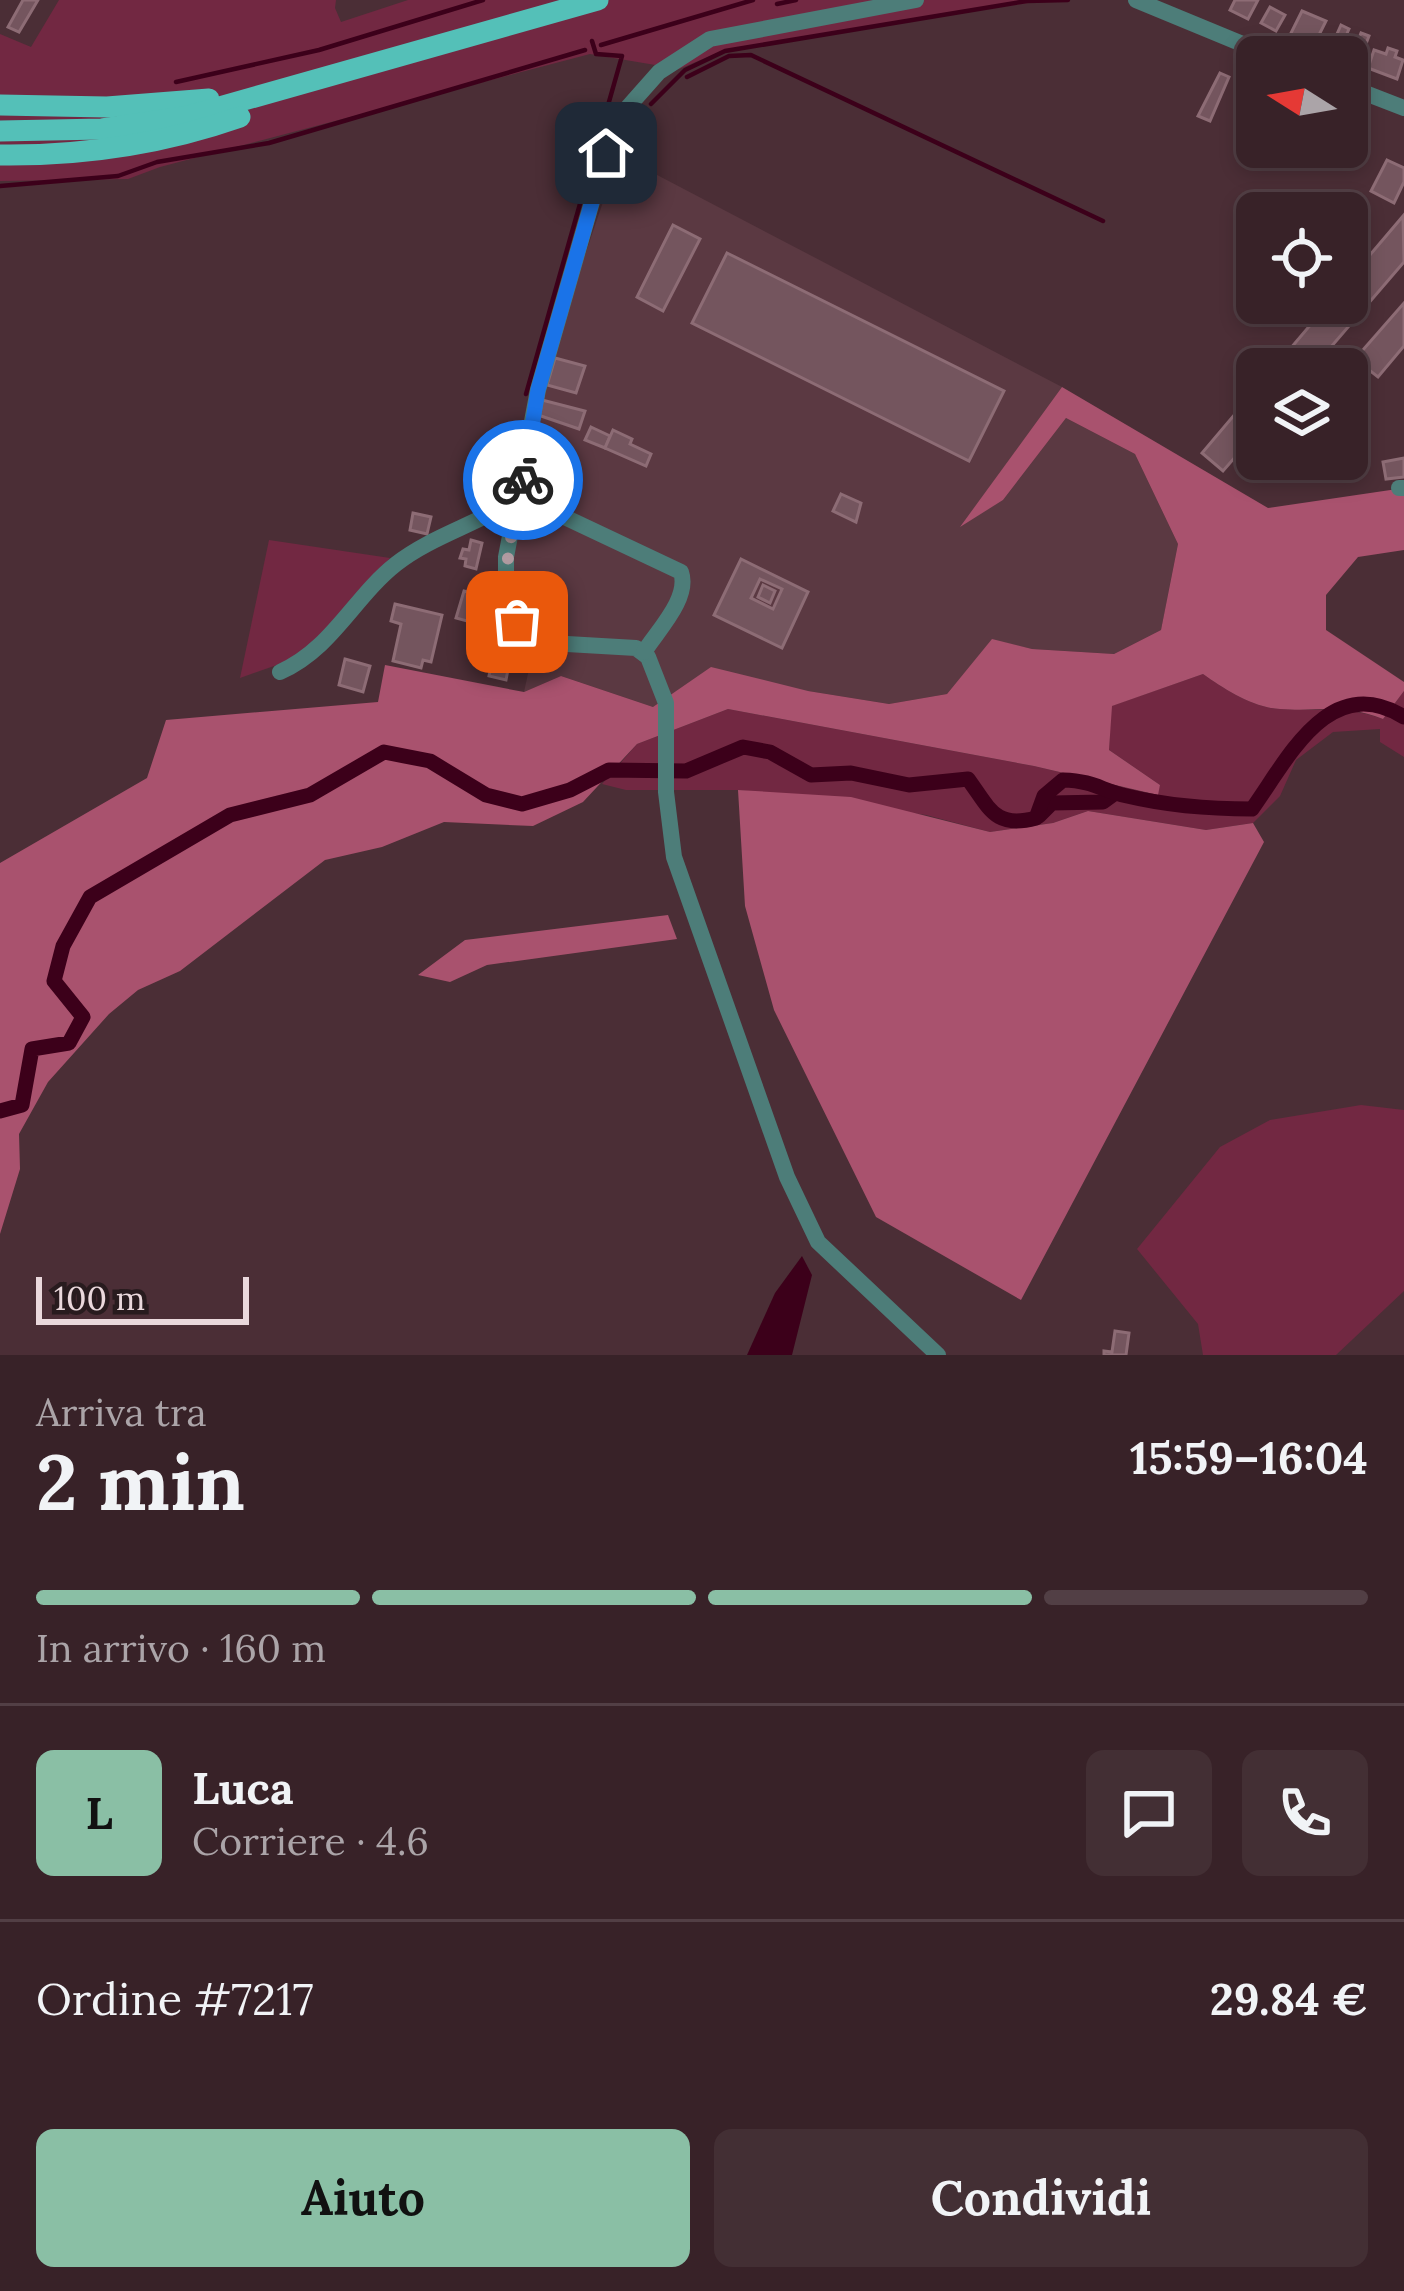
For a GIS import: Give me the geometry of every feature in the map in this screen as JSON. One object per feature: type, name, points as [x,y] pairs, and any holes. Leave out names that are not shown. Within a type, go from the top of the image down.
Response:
[{"type":"main road","points":[[0,131],[147,124],[598,0]]},
{"type":"main road","points":[[0,105],[188,102],[334,76]]},
{"type":"main road","points":[[0,155],[82,153],[161,139],[270,107],[334,76]]},
{"type":"street","points":[[916,0],[710,39],[682,54],[628,107],[606,153],[538,390],[506,557],[506,597],[517,622],[538,638],[644,652],[662,687],[668,718],[666,792],[674,857],[788,1177],[818,1242],[938,1355]]},
{"type":"street","points":[[1136,0],[1236,41]]},
{"type":"street","points":[[1368,94],[1404,108]]},
{"type":"street","points":[[520,496],[681,572],[685,585],[681,596],[644,652]]},
{"type":"street","points":[[280,672],[316,650],[398,562],[520,496]]},
{"type":"shaded area","points":[[59,0],[336,0],[341,22],[408,0],[1047,0],[727,49],[679,69],[590,54],[128,179],[0,181],[0,34],[31,47]]},
{"type":"shaded area","points":[[619,155],[1062,387],[963,524],[1003,500],[1066,418],[1135,454],[1178,544],[1161,630],[1114,654],[1032,649],[992,640],[947,694],[889,704],[808,691],[653,707],[561,676],[524,692],[536,637],[517,622],[504,562],[535,402]]},
{"type":"shaded area","points":[[1062,387],[1268,508],[1404,488],[1404,550],[1358,557],[1326,595],[1326,630],[1404,682],[1404,691],[1383,719],[1342,710],[1270,708],[1240,697],[1203,674],[1112,706],[1109,750],[1160,785],[1158,795],[1034,766],[728,709],[637,744],[583,802],[533,826],[444,822],[382,847],[325,860],[180,971],[138,990],[109,1014],[48,1082],[19,1134],[20,1169],[0,1234],[0,863],[147,778],[166,720],[378,702],[385,665],[524,692],[561,676],[653,707],[711,667],[808,691],[889,704],[947,694],[992,639],[1032,649],[1114,654],[1161,630],[1178,544],[1135,454],[1066,418],[1003,500],[960,527]]},
{"type":"shaded area","points":[[269,540],[390,558],[321,636],[294,659],[240,678]]},
{"type":"shaded area","points":[[1203,674],[1240,697],[1270,708],[1343,710],[1383,719],[1404,691],[1404,757],[1380,742],[1380,729],[1333,732],[1296,760],[1280,796],[1253,823],[1206,830],[1088,811],[1053,823],[990,832],[926,815],[784,795],[626,790],[602,784],[637,744],[728,709],[1034,766],[1157,795],[1160,785],[1109,750],[1111,706]]},
{"type":"shaded area","points":[[738,790],[851,797],[990,832],[1053,823],[1088,811],[1206,830],[1253,823],[1264,842],[1021,1300],[876,1217],[774,1010],[745,906]]},
{"type":"shaded area","points":[[668,915],[677,939],[487,965],[450,982],[418,975],[465,940]]},
{"type":"shaded area","points":[[1361,1105],[1404,1110],[1404,1291],[1336,1355],[1203,1355],[1198,1324],[1137,1249],[1220,1147],[1270,1120]]},
{"type":"shaded area","points":[[802,1256],[812,1275],[792,1355],[747,1355],[775,1293]]},
{"type":"building","points":[[23,0],[38,0],[19,32],[8,27]]},
{"type":"building","points":[[1235,0],[1258,0],[1248,19],[1230,10]]},
{"type":"building","points":[[1270,7],[1285,15],[1276,31],[1261,23]]},
{"type":"building","points":[[1302,11],[1326,21],[1318,36],[1290,36]]},
{"type":"building","points":[[1388,48],[1397,51],[1395,57],[1403,60],[1397,79],[1368,68],[1374,50],[1386,54]]},
{"type":"building","points":[[1220,73],[1229,77],[1210,121],[1198,116]]},
{"type":"building","points":[[1387,160],[1404,168],[1404,182],[1394,203],[1371,191]]},
{"type":"building","points":[[1403,216],[1404,262],[1368,304],[1368,257]]},
{"type":"building","points":[[673,225],[700,239],[663,311],[637,297]]},
{"type":"building","points":[[727,253],[1004,391],[969,461],[692,323]]},
{"type":"building","points":[[1404,303],[1404,346],[1378,377],[1368,369],[1365,348]]},
{"type":"building","points":[[1311,324],[1351,324],[1330,348],[1291,348]]},
{"type":"building","points":[[555,358],[585,366],[576,393],[547,385]]},
{"type":"building","points":[[542,400],[585,411],[579,429],[538,415]]},
{"type":"building","points":[[1236,413],[1236,456],[1223,471],[1202,453]]},
{"type":"building","points":[[591,427],[610,436],[605,448],[585,440]]},
{"type":"building","points":[[613,430],[651,454],[646,466],[605,448]]},
{"type":"building","points":[[1404,458],[1404,477],[1386,479],[1383,462]]},
{"type":"building","points":[[841,494],[861,503],[856,522],[833,511]]},
{"type":"building","points":[[413,513],[431,517],[427,534],[410,530]]},
{"type":"building","points":[[471,540],[482,543],[476,569],[465,566],[466,559],[460,558]]},
{"type":"building","points":[[741,559],[808,592],[782,648],[714,615]],"holes":[[[760,579],[782,589],[773,609],[751,598]]]},
{"type":"building","points":[[763,585],[775,591],[770,603],[758,597]]},
{"type":"building","points":[[464,591],[485,597],[478,624],[456,618]]},
{"type":"building","points":[[395,604],[442,615],[431,662],[423,660],[421,668],[393,661],[401,624],[391,621]]},
{"type":"building","points":[[497,639],[507,641],[506,647],[512,649],[506,680],[489,676]]},
{"type":"building","points":[[345,659],[370,666],[363,692],[339,685]]},
{"type":"building","points":[[1115,1331],[1129,1333],[1126,1355],[1104,1355],[1104,1351],[1112,1352]]},
{"type":"waterway","points":[[176,82],[319,50],[483,0]]},
{"type":"waterway","points":[[601,45],[753,0]]},
{"type":"waterway","points":[[777,4],[796,0]]},
{"type":"waterway","points":[[651,104],[685,70],[725,51],[1027,1],[1068,0]]},
{"type":"waterway","points":[[526,394],[622,56],[596,54],[592,41]]},
{"type":"waterway","points":[[0,186],[118,176],[157,162],[269,143],[585,50]]},
{"type":"waterway","points":[[687,77],[729,56],[751,55],[1103,221]]},
{"type":"waterway","points":[[0,1111],[22,1105],[32,1049],[69,1043],[83,1017],[54,981],[63,946],[90,897],[230,815],[310,795],[384,752],[430,761],[486,795],[522,804],[570,790],[609,770],[686,771],[743,747],[770,752],[811,775],[851,773],[909,785],[968,779],[995,814],[1022,821],[1036,818],[1044,796],[1063,780],[1158,802],[1252,809],[1296,746],[1332,713],[1354,705],[1377,706],[1404,717]]},
{"type":"waterway","points":[[1039,816],[1052,803],[1103,802],[1114,794]]},
{"type":"way so far","points":[[517,622],[506,597],[506,557],[523,480]]},
{"type":"route","points":[[523,480],[538,390],[606,153]]}]
